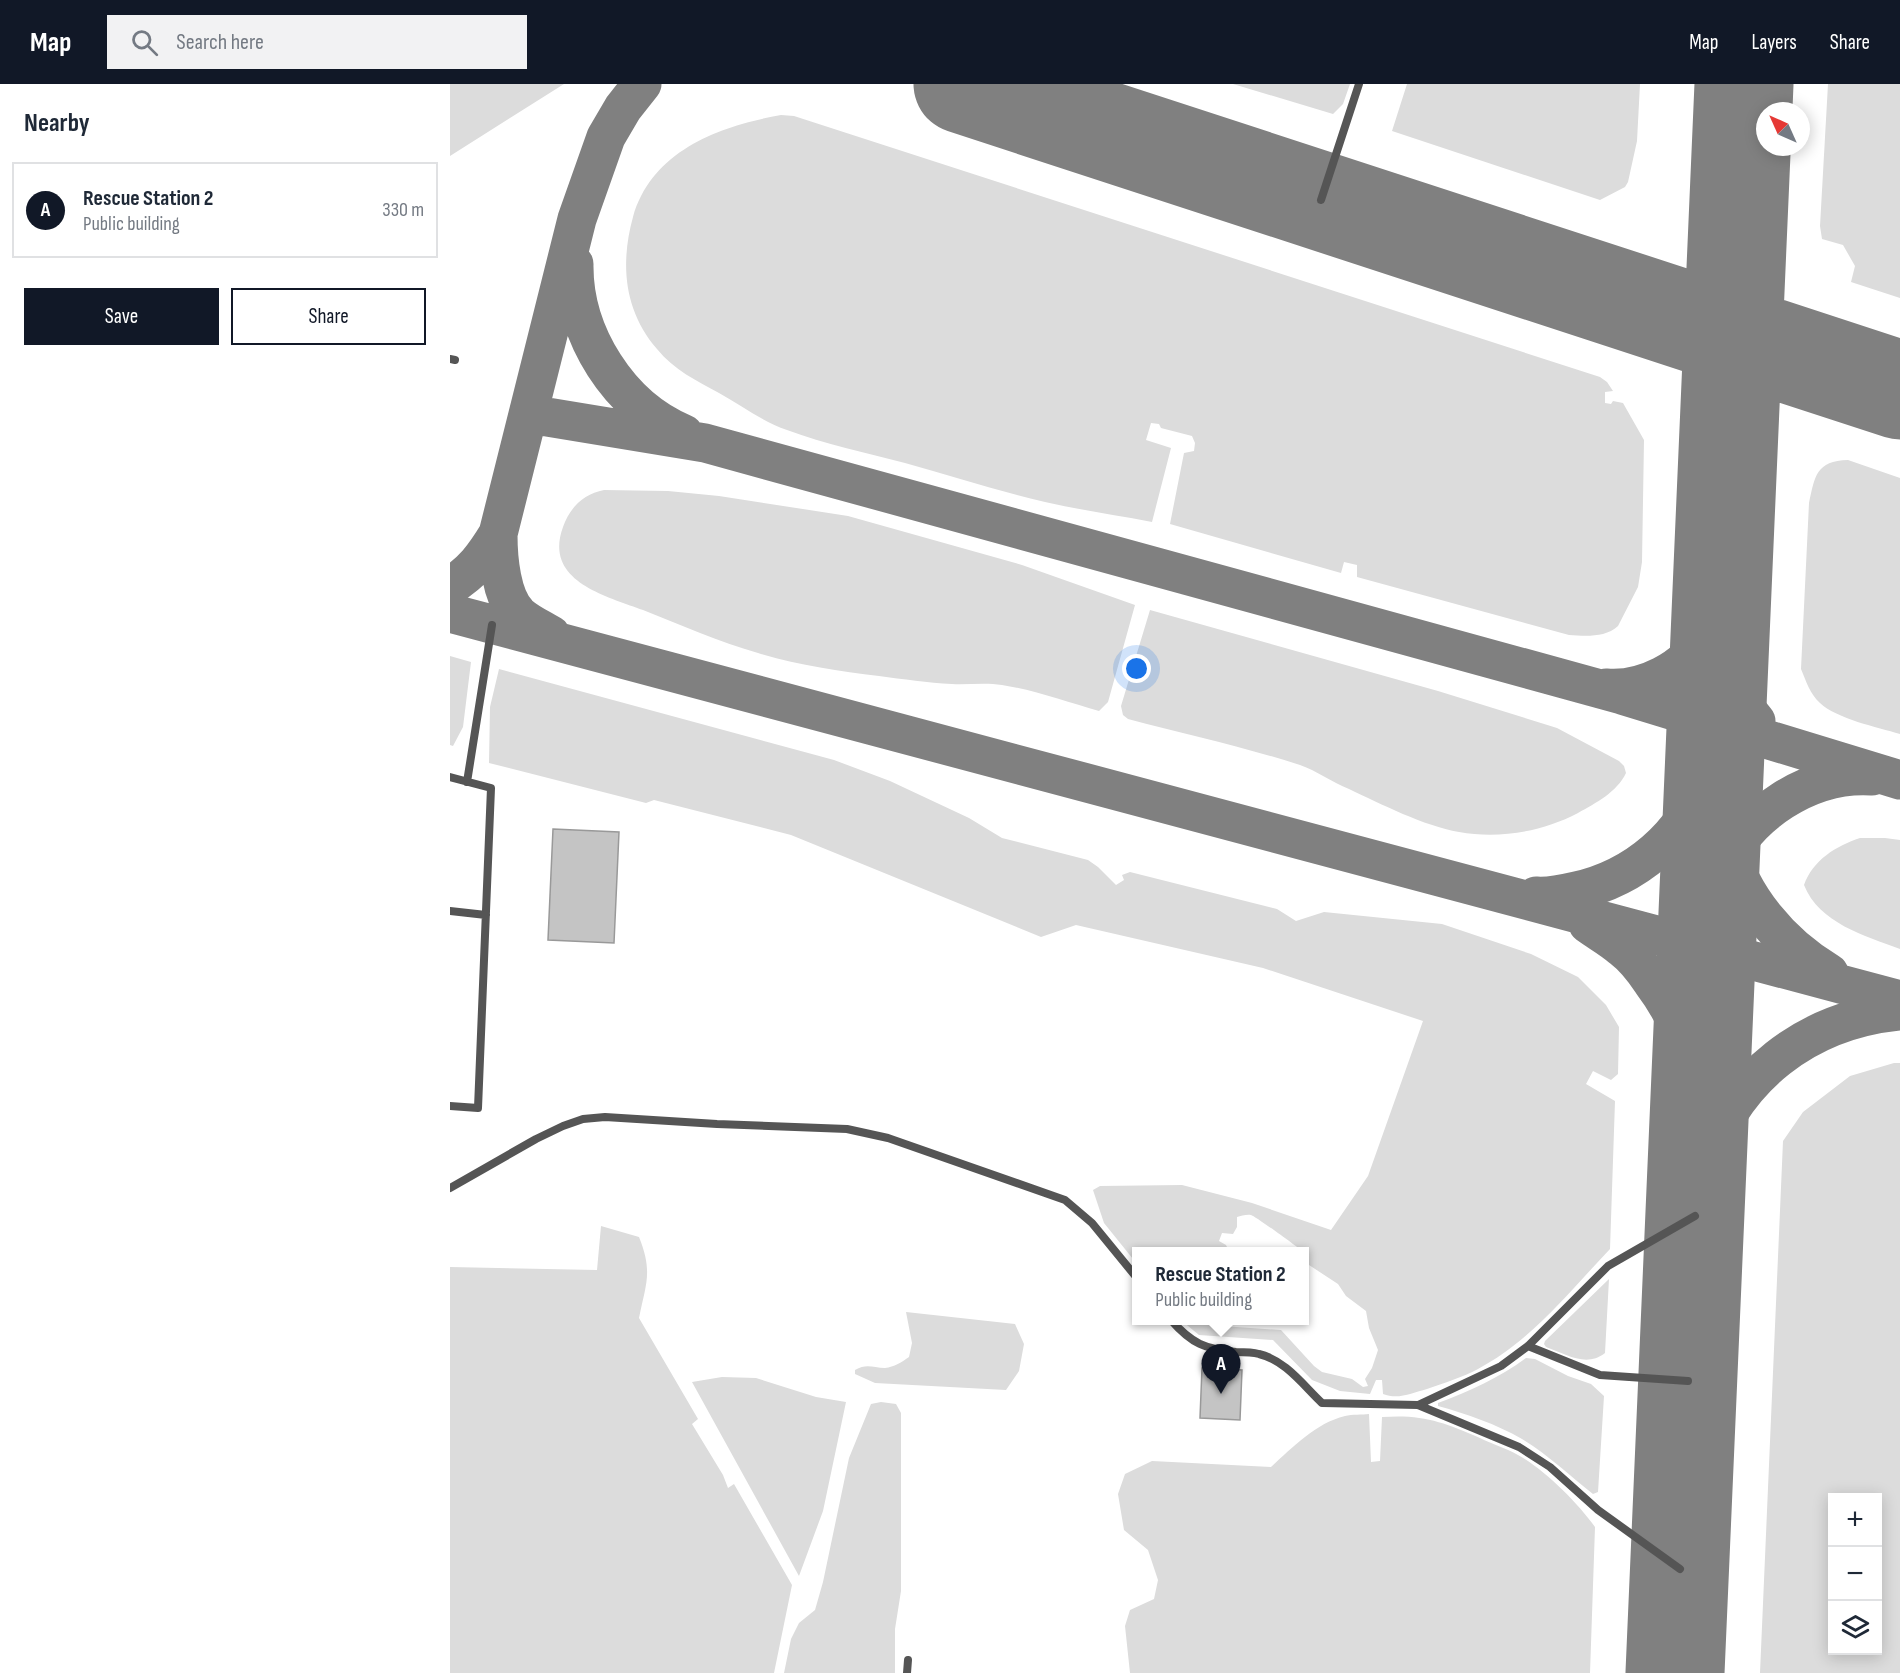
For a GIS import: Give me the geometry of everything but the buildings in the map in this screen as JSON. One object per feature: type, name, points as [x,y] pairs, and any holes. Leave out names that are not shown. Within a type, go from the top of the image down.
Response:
[{"type":"lane","points":[[1322,200],[1359,84]]},
{"type":"lane","points":[[467,782],[492,625]]},
{"type":"lane","points":[[450,777],[491,788],[478,1108],[450,1106]]},
{"type":"lane","points":[[450,911],[486,915]]},
{"type":"lane","points":[[450,1188],[536,1139],[583,1119],[605,1116],[717,1124],[847,1129],[888,1138],[1065,1200],[1092,1223],[1132,1272]]},
{"type":"lane","points":[[1418,1405],[1501,1366],[1527,1346],[1608,1266],[1695,1216]]},
{"type":"lane","points":[[1176,1325],[1192,1341],[1203,1347],[1259,1354],[1279,1362],[1322,1403],[1418,1405],[1519,1447],[1550,1467],[1598,1510],[1680,1569]]},
{"type":"lane","points":[[1527,1346],[1600,1375],[1688,1381]]},
{"type":"lane","points":[[907,1673],[908,1660]]},
{"type":"shaded area","points":[[450,84],[564,84],[450,156]]},
{"type":"shaded area","points":[[1233,84],[1350,84],[1343,104],[1333,114]]},
{"type":"shaded area","points":[[1407,84],[1640,84],[1637,141],[1628,182],[1625,187],[1600,200],[1392,131]]},
{"type":"shaded area","points":[[1828,84],[1900,84],[1900,298],[1851,282],[1855,266],[1843,245],[1822,239],[1820,226]]},
{"type":"shaded area","points":[[781,115],[794,116],[1600,377],[1613,391],[1605,392],[1605,403],[1611,404],[1613,401],[1623,403],[1644,440],[1642,562],[1638,587],[1618,626],[1607,633],[1588,636],[1569,635],[1357,577],[1357,565],[1344,562],[1341,573],[1170,524],[1184,453],[1194,451],[1195,443],[1192,436],[1161,428],[1159,424],[1151,423],[1146,440],[1171,448],[1152,522],[1027,498],[816,440],[769,423],[694,379],[678,369],[657,349],[646,334],[631,303],[626,269],[633,217],[642,194],[656,174],[672,158],[712,134]]},
{"type":"shaded area","points":[[1848,460],[1900,478],[1900,734],[1858,722],[1827,709],[1814,696],[1801,669],[1811,493],[1823,467],[1829,463]]},
{"type":"shaded area","points":[[604,490],[668,491],[719,496],[848,516],[1022,565],[1135,605],[1108,702],[1099,711],[1002,685],[925,682],[803,664],[729,644],[612,599],[582,584],[570,573],[562,561],[559,545],[563,527],[574,508],[584,498]]},
{"type":"shaded area","points":[[1150,610],[1438,691],[1557,728],[1619,761],[1626,773],[1617,786],[1599,801],[1564,820],[1535,829],[1505,834],[1474,834],[1446,829],[1417,820],[1300,765],[1236,746],[1128,719],[1123,715],[1121,706]]},
{"type":"shaded area","points":[[450,656],[471,662],[463,727],[453,746],[450,745]]},
{"type":"shaded area","points":[[499,669],[834,760],[890,781],[969,818],[1002,838],[1088,860],[1116,885],[1124,880],[1122,875],[1130,872],[1277,909],[1296,921],[1324,912],[1442,924],[1531,954],[1578,977],[1606,1005],[1619,1027],[1618,1074],[1611,1080],[1593,1071],[1586,1084],[1615,1101],[1610,1249],[1548,1315],[1497,1358],[1460,1377],[1405,1395],[1383,1394],[1382,1380],[1376,1380],[1370,1394],[1340,1391],[1312,1380],[1273,1340],[1199,1335],[1187,1325],[1281,1330],[1322,1372],[1352,1379],[1363,1387],[1368,1386],[1365,1379],[1372,1368],[1378,1350],[1369,1328],[1366,1311],[1346,1296],[1338,1284],[1309,1265],[1309,1247],[1297,1247],[1248,1215],[1237,1217],[1237,1227],[1233,1234],[1222,1233],[1219,1241],[1227,1247],[1132,1247],[1132,1258],[1104,1223],[1093,1190],[1100,1186],[1182,1185],[1252,1203],[1331,1230],[1368,1176],[1423,1021],[1263,968],[1076,925],[1041,937],[791,835],[654,800],[646,803],[489,763],[490,707]]},
{"type":"shaded area","points":[[1860,838],[1900,840],[1900,949],[1858,933],[1832,919],[1820,909],[1804,885],[1813,868],[1826,855]]},
{"type":"shaded area","points":[[1900,1063],[1900,1673],[1760,1673],[1783,1141],[1803,1112],[1850,1076]]},
{"type":"shaded area","points":[[601,1226],[639,1237],[646,1260],[647,1278],[639,1318],[698,1419],[692,1424],[723,1475],[728,1488],[734,1484],[792,1585],[774,1673],[450,1673],[450,1267],[597,1270]]},
{"type":"shaded area","points":[[1609,1279],[1605,1353],[1583,1360],[1546,1347],[1545,1341]]},
{"type":"shaded area","points":[[906,1312],[1015,1324],[1024,1344],[1019,1371],[1006,1390],[875,1383],[855,1374],[855,1370],[859,1368],[888,1367],[909,1357],[912,1343]]},
{"type":"shaded area","points":[[1526,1358],[1535,1359],[1568,1376],[1591,1384],[1604,1396],[1598,1492],[1593,1494],[1522,1439],[1481,1420],[1438,1406],[1438,1403],[1484,1384]]},
{"type":"shaded area","points":[[722,1377],[756,1378],[816,1397],[846,1402],[823,1511],[799,1576],[692,1382]]},
{"type":"shaded area","points":[[881,1402],[896,1404],[901,1413],[901,1591],[895,1629],[895,1673],[784,1673],[791,1639],[799,1623],[815,1610],[849,1458],[871,1404]]},
{"type":"shaded area","points":[[1369,1414],[1371,1462],[1380,1461],[1382,1417],[1396,1416],[1433,1420],[1509,1450],[1528,1461],[1560,1487],[1579,1508],[1595,1527],[1590,1673],[1130,1673],[1125,1626],[1130,1610],[1154,1599],[1158,1580],[1148,1550],[1124,1530],[1118,1494],[1125,1474],[1152,1461],[1271,1467],[1305,1437],[1324,1424],[1345,1416]]},
{"type":"taxiway","points":[[450,586],[477,563],[498,534],[577,219],[606,137],[623,108],[642,84]]},
{"type":"taxiway","points":[[574,264],[576,290],[582,316],[591,341],[604,365],[620,387],[639,406],[661,422],[684,434]]},
{"type":"taxiway","points":[[529,414],[705,443],[1622,695],[1900,780]]},
{"type":"taxiway","points":[[498,534],[500,566],[508,599],[519,615],[551,635]]},
{"type":"taxiway","points":[[1606,688],[1620,688],[1649,682],[1687,659],[1708,630],[1723,583]]},
{"type":"taxiway","points":[[1722,612],[1728,670],[1746,709],[1756,721]]},
{"type":"taxiway","points":[[450,613],[1900,1000]]},
{"type":"taxiway","points":[[1536,896],[1551,896],[1598,885],[1637,865],[1671,836],[1685,818],[1705,778],[1712,750],[1717,701]]},
{"type":"taxiway","points":[[1716,759],[1723,832],[1742,882],[1752,900],[1779,933],[1794,948],[1829,973]]},
{"type":"taxiway","points":[[1708,929],[1722,871],[1746,832],[1763,815],[1803,789],[1826,781],[1872,776]]},
{"type":"taxiway","points":[[1588,924],[1635,960],[1674,1017],[1688,1051],[1695,1087],[1699,1128]]},
{"type":"taxiway","points":[[1695,1216],[1702,1173],[1717,1135],[1734,1106],[1754,1080],[1778,1058],[1805,1040],[1834,1026],[1900,1011]]},
{"type":"runway","points":[[963,84],[1900,390]]},
{"type":"runway","points":[[1675,1673],[1744,84]]},
{"type":"place","name":"Rescue Station 2","points":[[1221,1394]]}]
